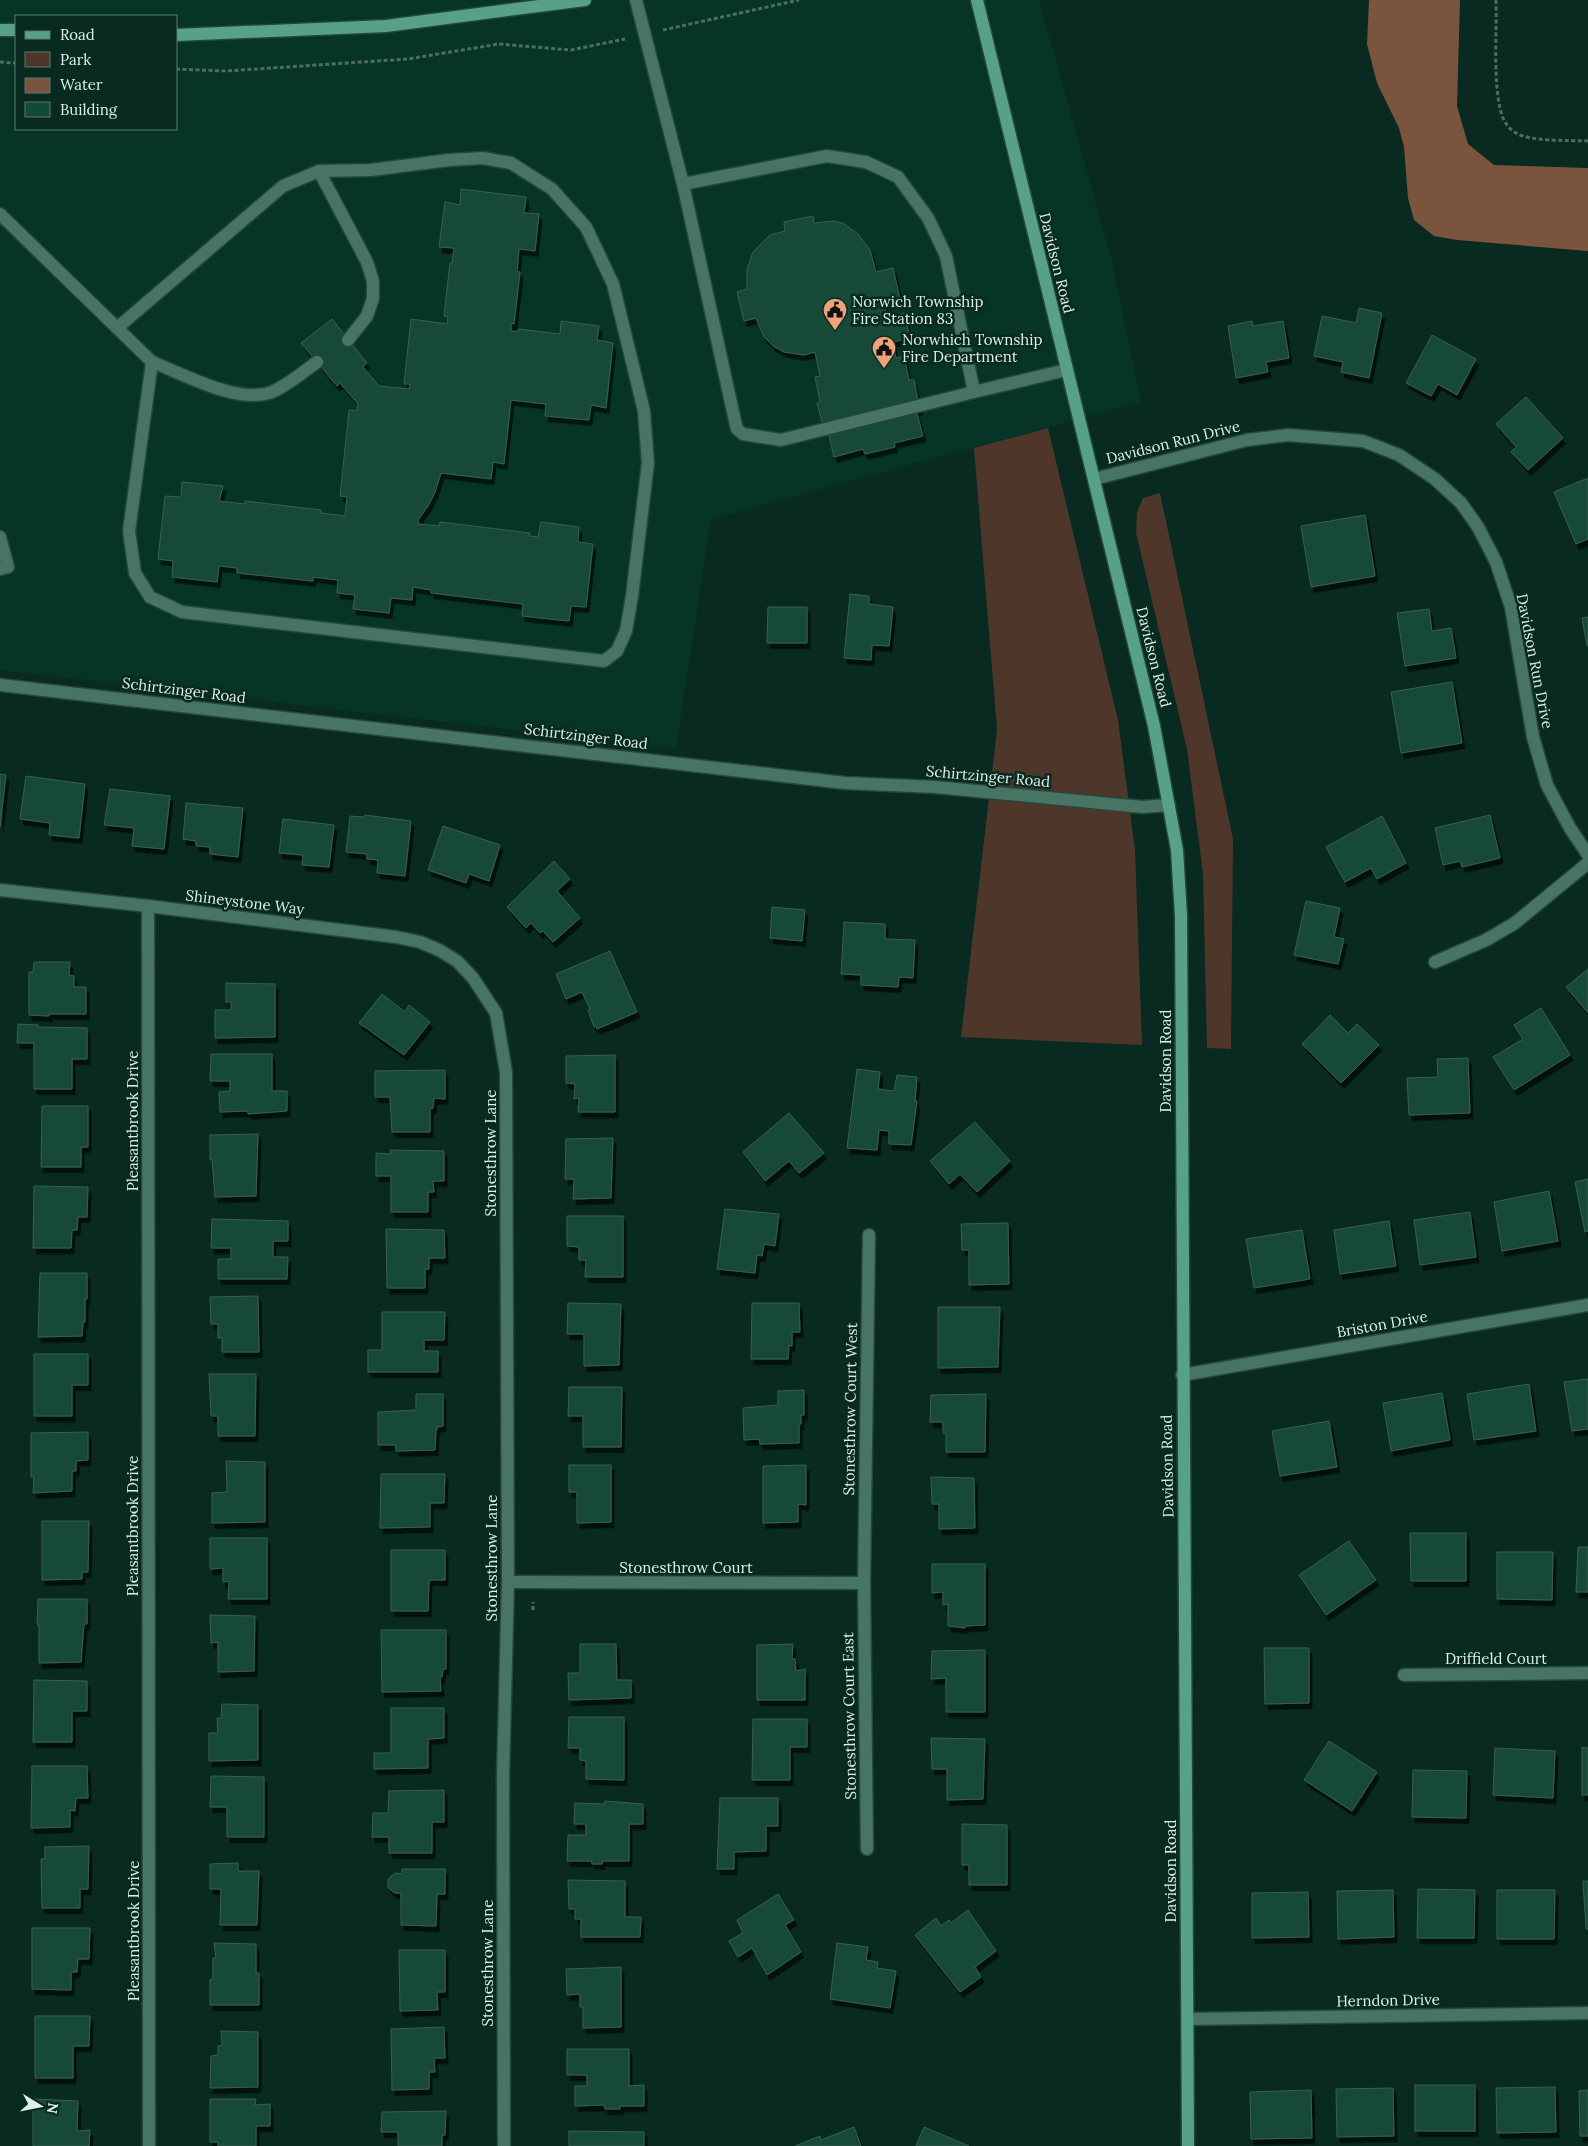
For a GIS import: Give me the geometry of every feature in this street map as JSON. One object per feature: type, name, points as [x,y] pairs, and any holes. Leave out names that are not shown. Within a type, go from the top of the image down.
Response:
[{"type":"main road","points":[[178,35],[386,26],[585,0]]},
{"type":"main road","name":"Davidson Road","points":[[977,0],[1154,726],[1177,850],[1181,916],[1182,1375],[1188,2146]]},
{"type":"main road","points":[[0,30],[15,30]]},
{"type":"street","points":[[636,0],[683,184],[737,429],[743,434],[781,440],[1066,370]]},
{"type":"street","points":[[683,184],[827,156],[866,162],[898,177],[928,218],[946,256],[974,392]]},
{"type":"street","points":[[117,328],[283,186],[319,171],[371,170],[449,160],[483,158],[511,163],[552,189],[586,227],[614,284],[644,411],[648,463],[632,596],[626,631],[617,650],[604,662],[182,612],[150,597],[135,573],[129,531],[152,362]]},
{"type":"street","points":[[319,171],[367,262],[373,281],[373,298],[367,316],[348,340]]},
{"type":"street","points":[[0,214],[152,362],[226,392],[251,396],[272,392],[317,362]]},
{"type":"street","name":"Davidson Run Drive","points":[[1094,479],[1248,440],[1288,435],[1363,441],[1400,455],[1435,479],[1460,503],[1478,527],[1496,562],[1511,607],[1533,737],[1547,785],[1570,828],[1588,855]]},
{"type":"street","points":[[0,537],[8,567],[0,569]]},
{"type":"street","name":"Schirtzinger Road","points":[[0,685],[845,783],[935,787],[1142,807],[1169,805]]},
{"type":"street","points":[[1435,962],[1486,940],[1515,924],[1588,863]]},
{"type":"street","name":"Shineystone Way","points":[[0,890],[148,906],[396,937],[420,942],[457,961],[474,978]]},
{"type":"street","name":"Pleasantbrook Drive","points":[[148,906],[150,2146]]},
{"type":"street","name":"Stonesthrow Lane","points":[[474,978],[496,1013],[506,1072],[508,1582],[503,1776],[504,2146]]},
{"type":"street","name":"Stonesthrow Court West","points":[[864,1583],[869,1236]]},
{"type":"street","name":"Briston Drive","points":[[1182,1375],[1588,1305]]},
{"type":"street","name":"Stonesthrow Court","points":[[508,1582],[864,1583]]},
{"type":"street","name":"Stonesthrow Court East","points":[[864,1583],[866,1849]]},
{"type":"street","name":"Driffield Court","points":[[1404,1675],[1588,1674]]},
{"type":"street","name":"Herndon Drive","points":[[1188,2019],[1588,2013]]},
{"type":"path","points":[[178,70],[226,71],[408,59],[499,44],[572,50],[799,0]]},
{"type":"path","points":[[1496,0],[1498,86],[1500,108],[1506,124],[1516,134],[1532,138],[1588,140]]},
{"type":"path","points":[[0,62],[15,63]]},
{"type":"shaded area","points":[[0,0],[1039,0],[1112,261],[1141,402],[711,519],[676,749],[0,670]]},
{"type":"green space","points":[[1048,428],[1118,720],[1135,850],[1142,1045],[961,1037],[997,730],[974,448]]},
{"type":"green space","points":[[1160,493],[1233,839],[1231,1049],[1207,1048],[1203,874],[1187,749],[1136,533],[1137,512],[1143,498]]},
{"type":"water","points":[[1369,0],[1460,0],[1457,106],[1468,144],[1494,165],[1588,168],[1588,251],[1457,240],[1434,236],[1414,220],[1408,198],[1404,147],[1399,128],[1377,83],[1367,44]]},
{"type":"building","points":[[461,189],[526,197],[524,213],[539,214],[535,251],[519,249],[517,272],[520,272],[514,324],[511,323],[511,331],[518,332],[519,329],[560,334],[561,321],[599,326],[597,340],[613,343],[606,408],[591,405],[589,420],[545,416],[546,404],[511,400],[504,464],[493,462],[491,479],[441,473],[435,492],[418,520],[418,524],[439,526],[440,522],[530,533],[529,536],[538,537],[541,522],[579,527],[578,542],[593,544],[586,607],[571,606],[569,621],[522,616],[523,604],[431,593],[431,590],[413,587],[412,600],[391,598],[389,613],[353,609],[355,595],[337,593],[338,580],[313,577],[313,581],[237,573],[237,568],[219,566],[217,582],[172,577],[173,561],[158,559],[165,496],[181,497],[182,482],[223,486],[219,501],[245,504],[245,501],[321,510],[321,513],[345,516],[347,497],[340,496],[349,410],[357,411],[358,404],[340,383],[337,386],[301,343],[332,319],[367,363],[363,367],[379,386],[409,389],[410,384],[404,384],[411,319],[447,324],[448,317],[444,316],[450,263],[452,263],[454,248],[439,247],[445,202],[460,205]]},
{"type":"building","name":"Norwich Township Fire Station 83","points":[[813,216],[814,223],[833,221],[843,223],[858,234],[870,250],[876,272],[893,268],[900,299],[884,302],[887,318],[904,313],[910,338],[893,342],[896,358],[904,356],[909,380],[914,380],[920,410],[916,410],[923,436],[894,443],[895,447],[865,454],[863,449],[834,457],[828,432],[825,433],[817,403],[820,402],[815,377],[820,376],[815,352],[804,355],[784,352],[773,346],[764,337],[756,318],[744,321],[737,292],[747,289],[747,269],[753,252],[770,235],[785,231],[784,222]]},
{"type":"building","points":[[1359,308],[1382,313],[1369,378],[1341,372],[1343,362],[1314,356],[1322,316],[1356,323]]},
{"type":"building","points":[[1252,321],[1253,326],[1283,321],[1289,358],[1266,362],[1268,372],[1236,378],[1228,326]]},
{"type":"building","points":[[1432,335],[1476,359],[1457,395],[1438,384],[1431,396],[1406,383]]},
{"type":"building","points":[[1526,397],[1563,438],[1528,470],[1511,452],[1516,447],[1496,424]]},
{"type":"building","points":[[1588,478],[1588,539],[1576,544],[1554,492]]},
{"type":"building","points":[[1365,515],[1375,576],[1311,587],[1301,526]]},
{"type":"building","points":[[850,594],[869,596],[869,604],[893,607],[889,646],[872,645],[871,660],[844,658]]},
{"type":"building","points":[[768,607],[807,607],[807,643],[767,643]]},
{"type":"building","points":[[1429,609],[1432,631],[1451,628],[1456,658],[1405,666],[1397,613]]},
{"type":"building","points":[[1588,617],[1588,646],[1587,646],[1582,618]]},
{"type":"building","points":[[1452,682],[1462,743],[1401,753],[1391,692]]},
{"type":"building","points":[[0,774],[6,775],[0,827]]},
{"type":"building","points":[[26,776],[85,784],[79,838],[49,835],[50,823],[20,819]]},
{"type":"building","points":[[110,789],[170,796],[164,849],[132,846],[134,828],[104,825]]},
{"type":"building","points":[[186,803],[243,808],[238,857],[210,854],[210,847],[196,846],[196,841],[183,839]]},
{"type":"building","points":[[365,815],[411,821],[405,876],[377,873],[378,860],[367,859],[367,854],[346,852],[350,816],[365,817]]},
{"type":"building","points":[[1490,815],[1500,858],[1462,867],[1460,861],[1443,865],[1435,828]]},
{"type":"building","points":[[1382,816],[1406,863],[1377,879],[1371,868],[1345,882],[1326,847]]},
{"type":"building","points":[[283,819],[334,825],[329,867],[302,865],[303,855],[279,853]]},
{"type":"building","points":[[443,826],[500,845],[489,881],[469,874],[466,883],[428,870]]},
{"type":"building","points":[[554,861],[570,879],[557,891],[580,918],[553,942],[543,931],[540,933],[531,923],[526,928],[507,907]]},
{"type":"building","points":[[1306,901],[1340,908],[1334,937],[1344,939],[1338,964],[1294,955]]},
{"type":"building","points":[[772,907],[805,910],[802,941],[770,938]]},
{"type":"building","points":[[844,922],[885,924],[885,939],[915,940],[913,978],[899,977],[898,987],[861,985],[861,975],[841,974]]},
{"type":"building","points":[[610,951],[637,1012],[597,1029],[596,1026],[594,1027],[588,1010],[590,1009],[582,992],[566,999],[556,974]]},
{"type":"building","points":[[34,962],[70,962],[69,975],[74,976],[74,987],[86,987],[86,1014],[29,1015],[29,972],[33,972]]},
{"type":"building","points":[[1588,969],[1588,1013],[1566,987]]},
{"type":"building","points":[[226,983],[275,984],[275,1037],[215,1038],[215,1010],[231,1010],[231,1002],[226,1002]]},
{"type":"building","points":[[382,994],[405,1012],[409,1005],[430,1022],[404,1055],[359,1023]]},
{"type":"building","points":[[1541,1008],[1570,1055],[1514,1090],[1493,1057],[1523,1039],[1514,1025]]},
{"type":"building","points":[[1330,1015],[1348,1033],[1357,1024],[1379,1045],[1341,1083],[1302,1044]]},
{"type":"building","points":[[18,1024],[38,1025],[38,1027],[87,1028],[87,1059],[72,1059],[72,1089],[34,1089],[34,1043],[17,1043]]},
{"type":"building","points":[[211,1054],[272,1054],[272,1091],[287,1091],[287,1111],[248,1114],[248,1111],[220,1112],[219,1092],[230,1091],[230,1081],[210,1081]]},
{"type":"building","points":[[615,1055],[615,1112],[578,1112],[579,1098],[574,1099],[575,1084],[566,1083],[566,1056]]},
{"type":"building","points":[[1468,1058],[1470,1113],[1409,1115],[1407,1078],[1438,1077],[1437,1059]]},
{"type":"building","points":[[857,1069],[880,1072],[878,1089],[894,1091],[897,1075],[917,1077],[915,1101],[917,1101],[911,1145],[889,1144],[889,1131],[879,1130],[877,1150],[847,1148]]},
{"type":"building","points":[[445,1070],[445,1099],[434,1098],[433,1108],[430,1109],[430,1132],[392,1132],[390,1097],[375,1097],[375,1071]]},
{"type":"building","points":[[42,1106],[88,1106],[88,1147],[81,1147],[81,1167],[41,1167]]},
{"type":"building","points":[[789,1113],[824,1153],[799,1173],[789,1161],[765,1181],[743,1152]]},
{"type":"building","points":[[975,1122],[1010,1161],[977,1192],[960,1174],[949,1184],[930,1161]]},
{"type":"building","points":[[258,1134],[256,1196],[215,1197],[212,1159],[210,1160],[210,1135]]},
{"type":"building","points":[[613,1138],[611,1198],[573,1199],[574,1179],[565,1179],[566,1139]]},
{"type":"building","points":[[390,1150],[444,1151],[444,1181],[433,1181],[434,1192],[428,1192],[428,1212],[391,1212],[391,1176],[376,1176],[376,1153],[391,1154]]},
{"type":"building","points":[[1588,1179],[1588,1231],[1585,1232],[1575,1182]]},
{"type":"building","points":[[34,1186],[88,1187],[87,1217],[78,1217],[77,1230],[72,1230],[71,1248],[33,1248]]},
{"type":"building","points":[[1549,1191],[1558,1241],[1502,1251],[1494,1202]]},
{"type":"building","points":[[725,1209],[779,1214],[775,1246],[764,1244],[762,1256],[757,1255],[755,1273],[717,1269]]},
{"type":"building","points":[[1470,1212],[1476,1257],[1420,1265],[1414,1220]]},
{"type":"building","points":[[567,1216],[623,1216],[623,1277],[585,1277],[586,1260],[579,1260],[579,1247],[567,1246]]},
{"type":"building","points":[[212,1219],[288,1221],[288,1241],[273,1241],[273,1257],[288,1257],[287,1279],[218,1279],[218,1259],[231,1259],[231,1248],[211,1248]]},
{"type":"building","points":[[1389,1221],[1396,1266],[1340,1274],[1334,1230]]},
{"type":"building","points":[[1008,1223],[1009,1284],[969,1285],[969,1250],[962,1250],[961,1224]]},
{"type":"building","points":[[386,1229],[444,1230],[445,1258],[429,1258],[429,1269],[425,1269],[425,1288],[387,1288]]},
{"type":"building","points":[[1302,1230],[1310,1279],[1254,1288],[1246,1239]]},
{"type":"building","points":[[40,1273],[87,1273],[87,1299],[85,1299],[85,1322],[83,1322],[82,1336],[38,1337]]},
{"type":"building","points":[[258,1296],[259,1352],[222,1352],[222,1338],[218,1338],[218,1324],[211,1324],[210,1297]]},
{"type":"building","points":[[568,1303],[621,1304],[619,1365],[584,1366],[584,1334],[567,1334]]},
{"type":"building","points":[[752,1303],[799,1303],[800,1332],[792,1332],[792,1346],[789,1345],[788,1359],[751,1359]]},
{"type":"building","points":[[938,1307],[1000,1307],[998,1367],[938,1368]]},
{"type":"building","points":[[382,1312],[445,1312],[444,1340],[424,1340],[424,1351],[438,1351],[438,1372],[368,1372],[368,1350],[382,1350]]},
{"type":"building","points":[[34,1354],[88,1354],[88,1385],[72,1385],[72,1416],[34,1416]]},
{"type":"building","points":[[209,1374],[256,1374],[255,1436],[218,1436],[218,1416],[211,1416]]},
{"type":"building","points":[[1588,1379],[1588,1429],[1572,1431],[1564,1382]]},
{"type":"building","points":[[1529,1384],[1536,1431],[1474,1440],[1467,1394]]},
{"type":"building","points":[[569,1387],[622,1387],[621,1447],[583,1447],[583,1416],[568,1416]]},
{"type":"building","points":[[804,1390],[804,1415],[801,1415],[801,1424],[799,1424],[799,1443],[760,1444],[759,1439],[744,1440],[743,1408],[778,1405],[778,1391]]},
{"type":"building","points":[[1442,1393],[1450,1440],[1391,1451],[1383,1403]]},
{"type":"building","points":[[416,1394],[443,1394],[443,1426],[437,1427],[436,1430],[435,1450],[396,1451],[396,1445],[378,1445],[378,1412],[416,1410]]},
{"type":"building","points":[[986,1394],[985,1452],[946,1452],[946,1433],[943,1433],[943,1422],[930,1422],[931,1395]]},
{"type":"building","points":[[1329,1421],[1337,1467],[1280,1476],[1272,1431]]},
{"type":"building","points":[[88,1432],[88,1460],[76,1461],[76,1471],[72,1471],[72,1491],[33,1493],[34,1477],[31,1477],[31,1433]]},
{"type":"building","points":[[226,1461],[265,1462],[265,1522],[212,1523],[212,1493],[227,1492]]},
{"type":"building","points":[[569,1465],[611,1465],[611,1522],[577,1523],[577,1492],[569,1492]]},
{"type":"building","points":[[806,1465],[806,1505],[798,1504],[798,1522],[763,1523],[763,1466]]},
{"type":"building","points":[[381,1474],[445,1474],[444,1503],[430,1503],[430,1527],[380,1528]]},
{"type":"building","points":[[931,1477],[974,1478],[975,1528],[939,1529],[939,1504],[932,1504]]},
{"type":"building","points":[[42,1521],[89,1521],[88,1572],[82,1572],[82,1579],[42,1580]]},
{"type":"building","points":[[1410,1533],[1466,1533],[1466,1581],[1411,1581]]},
{"type":"building","points":[[210,1538],[267,1538],[267,1599],[228,1599],[229,1581],[223,1582],[223,1568],[210,1569]]},
{"type":"building","points":[[1349,1541],[1376,1580],[1326,1615],[1299,1575]]},
{"type":"building","points":[[1578,1547],[1588,1547],[1588,1592],[1576,1592]]},
{"type":"building","points":[[391,1550],[445,1550],[445,1580],[429,1580],[428,1611],[391,1611]]},
{"type":"building","points":[[1497,1552],[1553,1552],[1552,1600],[1497,1599]]},
{"type":"building","points":[[932,1564],[985,1564],[985,1625],[965,1626],[965,1628],[948,1626],[948,1604],[943,1605],[943,1592],[932,1593]]},
{"type":"building","points":[[38,1599],[87,1599],[87,1624],[84,1624],[81,1662],[39,1663]]},
{"type":"building","points":[[210,1615],[255,1616],[254,1671],[218,1672],[218,1642],[211,1643]]},
{"type":"building","points":[[381,1630],[446,1630],[446,1669],[443,1669],[442,1677],[440,1677],[441,1691],[382,1692]]},
{"type":"building","points":[[580,1644],[616,1644],[617,1680],[631,1680],[631,1698],[569,1700],[568,1673],[580,1673]]},
{"type":"building","points":[[793,1644],[792,1659],[795,1659],[796,1671],[805,1669],[805,1700],[757,1700],[757,1645]]},
{"type":"building","points":[[1264,1648],[1309,1648],[1309,1703],[1265,1704]]},
{"type":"building","points":[[985,1650],[985,1712],[946,1712],[946,1678],[931,1679],[932,1651]]},
{"type":"building","points":[[34,1680],[87,1681],[87,1711],[72,1711],[72,1742],[33,1742]]},
{"type":"building","points":[[222,1704],[258,1705],[258,1760],[209,1761],[209,1733],[218,1733],[217,1718],[221,1718]]},
{"type":"building","points":[[391,1708],[444,1708],[444,1738],[428,1739],[428,1768],[374,1769],[374,1753],[391,1753]]},
{"type":"building","points":[[569,1717],[624,1717],[624,1780],[586,1779],[586,1761],[580,1760],[580,1748],[568,1748]]},
{"type":"building","points":[[753,1719],[807,1719],[807,1747],[790,1747],[790,1780],[752,1780]]},
{"type":"building","points":[[931,1738],[985,1739],[983,1799],[947,1800],[947,1769],[932,1769]]},
{"type":"building","points":[[1329,1741],[1377,1772],[1352,1811],[1304,1780]]},
{"type":"building","points":[[1582,1747],[1588,1748],[1588,1795],[1582,1795]]},
{"type":"building","points":[[1495,1748],[1555,1751],[1553,1798],[1493,1795]]},
{"type":"building","points":[[32,1766],[87,1766],[88,1798],[76,1798],[75,1811],[70,1810],[70,1827],[31,1828]]},
{"type":"building","points":[[1413,1770],[1467,1771],[1466,1818],[1412,1817]]},
{"type":"building","points":[[211,1776],[264,1777],[264,1837],[227,1837],[227,1807],[210,1807]]},
{"type":"building","points":[[444,1790],[444,1822],[432,1822],[432,1853],[389,1853],[389,1837],[372,1837],[373,1813],[388,1813],[389,1791]]},
{"type":"building","points":[[720,1798],[778,1798],[778,1826],[766,1826],[766,1851],[734,1852],[734,1869],[717,1869]]},
{"type":"building","points":[[605,1801],[643,1804],[643,1824],[629,1824],[629,1861],[602,1861],[602,1864],[592,1864],[592,1861],[567,1861],[568,1835],[586,1835],[586,1824],[574,1824],[575,1803],[604,1804]]},
{"type":"building","points":[[962,1824],[1007,1825],[1007,1885],[969,1885],[969,1865],[962,1865]]},
{"type":"building","points":[[89,1846],[88,1889],[80,1889],[80,1908],[42,1908],[41,1859],[45,1859],[45,1847]]},
{"type":"building","points":[[238,1863],[238,1871],[259,1871],[257,1925],[220,1925],[221,1889],[210,1889],[210,1864]]},
{"type":"building","points":[[402,1869],[445,1869],[445,1894],[437,1894],[436,1926],[401,1925],[401,1893],[394,1893],[388,1887],[388,1879],[395,1873],[402,1874]]},
{"type":"building","points":[[568,1880],[625,1881],[625,1917],[641,1917],[640,1937],[581,1937],[581,1919],[575,1919],[575,1909],[569,1909]]},
{"type":"building","points":[[1583,1881],[1588,1881],[1588,1929],[1586,1929]]},
{"type":"building","points":[[1418,1889],[1475,1890],[1474,1938],[1417,1938]]},
{"type":"building","points":[[1393,1890],[1394,1937],[1338,1939],[1337,1891]]},
{"type":"building","points":[[1497,1890],[1555,1890],[1554,1939],[1497,1939]]},
{"type":"building","points":[[1308,1892],[1309,1937],[1252,1938],[1252,1893]]},
{"type":"building","points":[[778,1894],[794,1920],[785,1925],[801,1952],[767,1975],[752,1948],[738,1957],[729,1941],[743,1933],[737,1920]]},
{"type":"building","points":[[968,1910],[996,1951],[975,1967],[981,1977],[960,1992],[915,1935],[936,1918],[941,1926],[949,1920],[951,1923]]},
{"type":"building","points":[[32,1928],[90,1928],[89,1959],[78,1959],[77,1972],[71,1972],[71,1990],[32,1989]]},
{"type":"building","points":[[214,1943],[256,1944],[256,1973],[259,1973],[259,2005],[210,2005],[210,1980],[213,1979],[213,1958],[216,1957]]},
{"type":"building","points":[[837,1943],[868,1947],[866,1960],[878,1962],[877,1968],[896,1971],[890,2008],[830,1999]]},
{"type":"building","points":[[399,1950],[445,1950],[445,1992],[437,1992],[438,2010],[400,2011]]},
{"type":"building","points":[[621,1967],[621,2027],[583,2028],[583,2007],[580,2007],[580,1994],[567,1995],[566,1969]]},
{"type":"building","points":[[35,2016],[90,2016],[89,2046],[73,2046],[73,2078],[35,2078]]},
{"type":"building","points":[[444,2027],[445,2058],[434,2058],[435,2072],[429,2072],[429,2089],[392,2090],[391,2029]]},
{"type":"building","points":[[221,2031],[258,2032],[258,2087],[210,2088],[211,2056],[218,2055],[218,2046],[222,2045]]},
{"type":"building","points":[[567,2049],[629,2049],[629,2086],[644,2085],[644,2106],[620,2106],[620,2109],[605,2109],[604,2105],[575,2106],[575,2086],[587,2086],[587,2075],[567,2075]]},
{"type":"building","points":[[1415,2085],[1475,2085],[1475,2131],[1415,2131]]},
{"type":"building","points":[[1555,2087],[1556,2132],[1497,2133],[1496,2088]]},
{"type":"building","points":[[1393,2088],[1394,2136],[1337,2137],[1336,2089]]},
{"type":"building","points":[[1311,2090],[1312,2138],[1251,2139],[1250,2092]]},
{"type":"building","points":[[1588,2090],[1588,2136],[1580,2136],[1579,2091]]},
{"type":"building","points":[[33,2099],[78,2101],[77,2131],[90,2130],[89,2146],[33,2146]]},
{"type":"building","points":[[210,2099],[256,2099],[255,2105],[270,2104],[270,2126],[256,2126],[256,2146],[218,2146],[218,2142],[210,2142]]},
{"type":"building","points":[[446,2111],[445,2135],[442,2135],[442,2146],[398,2146],[398,2132],[381,2132],[382,2112]]},
{"type":"building","points":[[854,2127],[861,2146],[795,2146],[820,2136],[821,2140]]},
{"type":"building","points":[[924,2127],[969,2146],[916,2146]]},
{"type":"building","points":[[569,2131],[644,2132],[644,2146],[569,2146]]},
{"type":"place","name":"Norwich Township Fire Station 83","points":[[835,331]]},
{"type":"place","name":"Norwhich Township Fire Department","points":[[884,369]]}]
